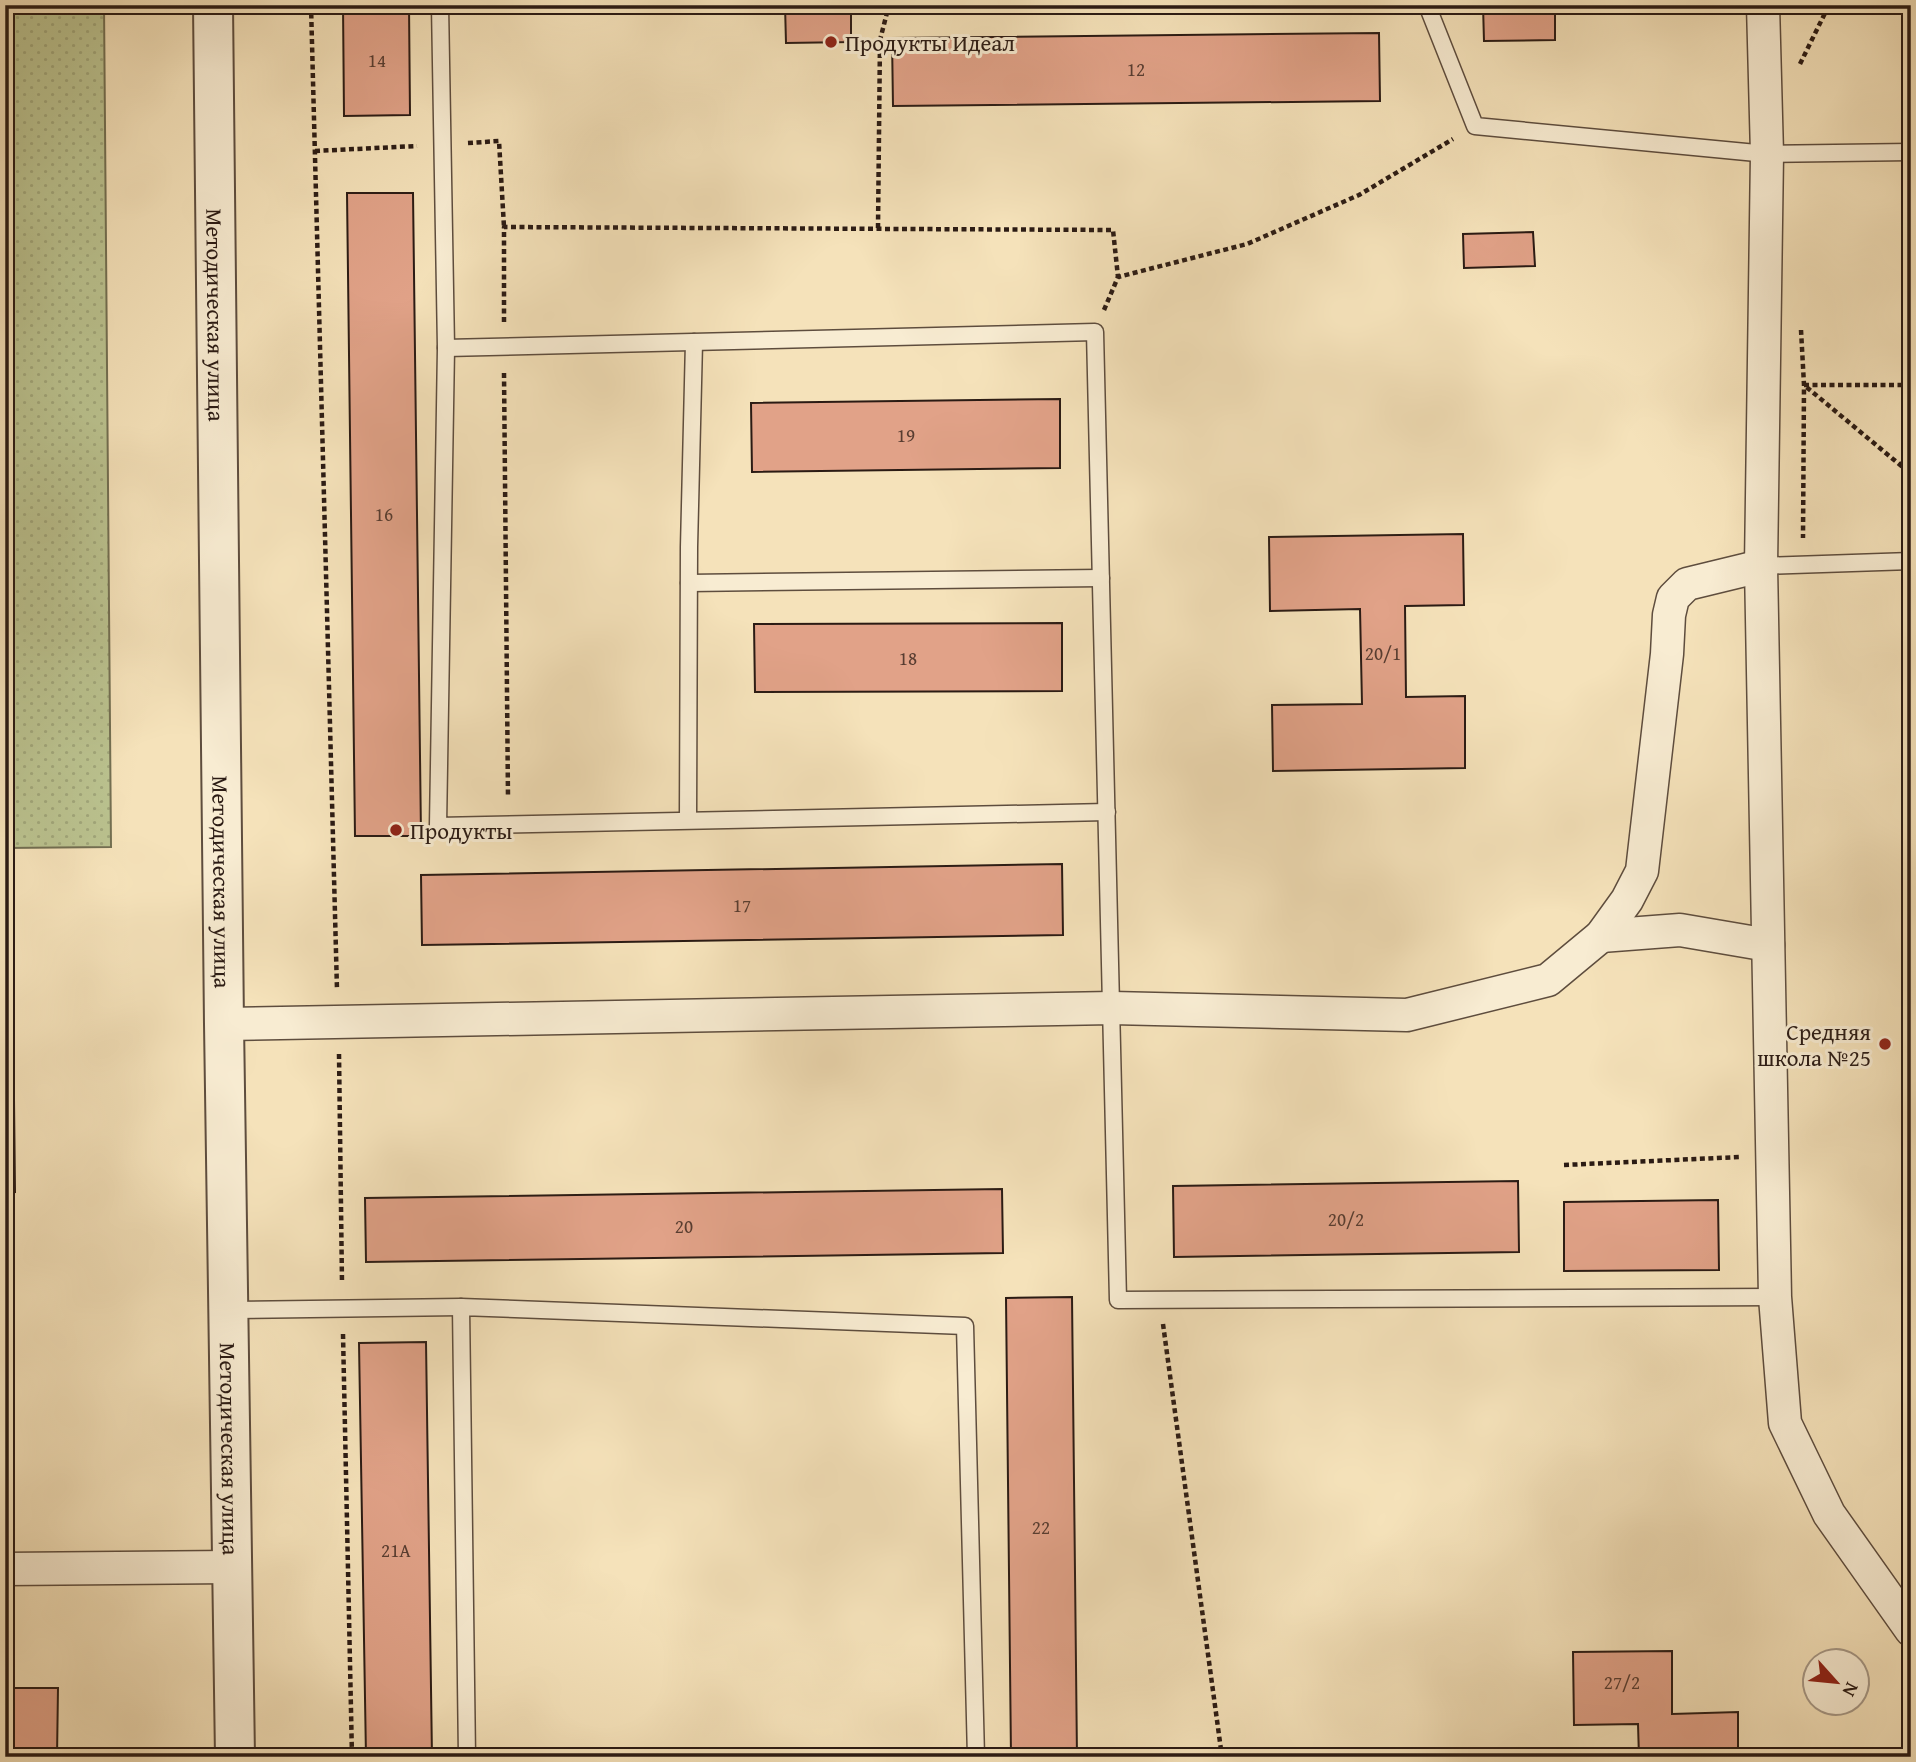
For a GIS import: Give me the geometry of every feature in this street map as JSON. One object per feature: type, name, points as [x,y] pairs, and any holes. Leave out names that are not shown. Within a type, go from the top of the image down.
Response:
[{"type":"street","name":"Методическая улица","points":[[214,5],[224,1024],[235,1757]]},
{"type":"street","points":[[1763,5],[1766,154],[1761,566],[1775,1297],[1785,1423],[1829,1514],[1911,1630]]},
{"type":"street","points":[[224,1024],[1112,1008],[1406,1015],[1548,980],[1601,936],[1627,900],[1642,871],[1673,598],[1687,583],[1761,566]]},
{"type":"street","points":[[1601,936],[1680,930],[1768,945]]},
{"type":"street","points":[[5,1569],[232,1567]]},
{"type":"lane","points":[[440,5],[446,348],[438,826],[1107,812]]},
{"type":"lane","points":[[1427,5],[1475,126],[1766,154],[1911,152]]},
{"type":"lane","points":[[446,348],[1096,332],[1118,1300],[1775,1297]]},
{"type":"lane","points":[[688,821],[694,342]]},
{"type":"lane","points":[[1761,566],[1911,561]]},
{"type":"lane","points":[[689,583],[1101,578]]},
{"type":"lane","points":[[461,1307],[467,1757]]},
{"type":"lane","points":[[229,1310],[461,1307],[965,1326],[976,1757]]},
{"type":"path","points":[[311,5],[338,1022],[352,1757]]},
{"type":"path","points":[[878,228],[880,40],[888,5]]},
{"type":"path","points":[[1096,332],[1118,277],[1247,244],[1359,195],[1475,126]]},
{"type":"path","points":[[1911,385],[1804,384],[1911,474]]},
{"type":"path","points":[[1901,464],[1911,456]]},
{"type":"path","points":[[1564,1165],[1772,1156]]},
{"type":"path","points":[[1160,1300],[1222,1757]]},
{"type":"green space","points":[[5,5],[104,5],[111,847],[5,848]]},
{"type":"building","points":[[343,5],[409,5],[410,115],[344,116]]},
{"type":"building","points":[[785,5],[851,5],[851,42],[786,43]]},
{"type":"building","points":[[1483,5],[1555,5],[1555,40],[1484,41]]},
{"type":"building","points":[[1379,33],[1380,101],[893,106],[892,38]]},
{"type":"building","points":[[347,193],[413,193],[421,836],[355,836]]},
{"type":"building","points":[[1533,232],[1535,266],[1464,268],[1463,234]]},
{"type":"building","points":[[1060,399],[1060,468],[752,472],[751,403]]},
{"type":"building","points":[[1463,534],[1464,605],[1405,606],[1406,697],[1465,696],[1465,768],[1273,771],[1272,705],[1362,704],[1360,609],[1270,611],[1269,537]]},
{"type":"building","points":[[1062,623],[1062,691],[755,692],[754,624]]},
{"type":"building","points":[[1062,864],[1063,935],[422,945],[421,875]]},
{"type":"building","points":[[5,1100],[14,1100],[15,1192],[5,1193]]},
{"type":"building","points":[[1518,1181],[1519,1252],[1174,1257],[1173,1186]]},
{"type":"building","points":[[1002,1189],[1003,1253],[366,1262],[365,1198]]},
{"type":"building","points":[[1718,1200],[1719,1270],[1564,1271],[1564,1202]]},
{"type":"building","points":[[1072,1297],[1077,1757],[1011,1757],[1006,1298]]},
{"type":"building","points":[[426,1342],[432,1757],[366,1757],[359,1343]]},
{"type":"building","points":[[1672,1651],[1672,1714],[1738,1712],[1738,1757],[1639,1757],[1638,1724],[1574,1725],[1573,1652]]},
{"type":"building","points":[[5,1688],[58,1688],[57,1757],[5,1757]]},
{"type":"place","name":"Продукты Идеал","points":[[831,42]]},
{"type":"place","name":"Продукты","points":[[396,830]]},
{"type":"place","name":"Средняя школа №25","points":[[1885,1044]]}]
